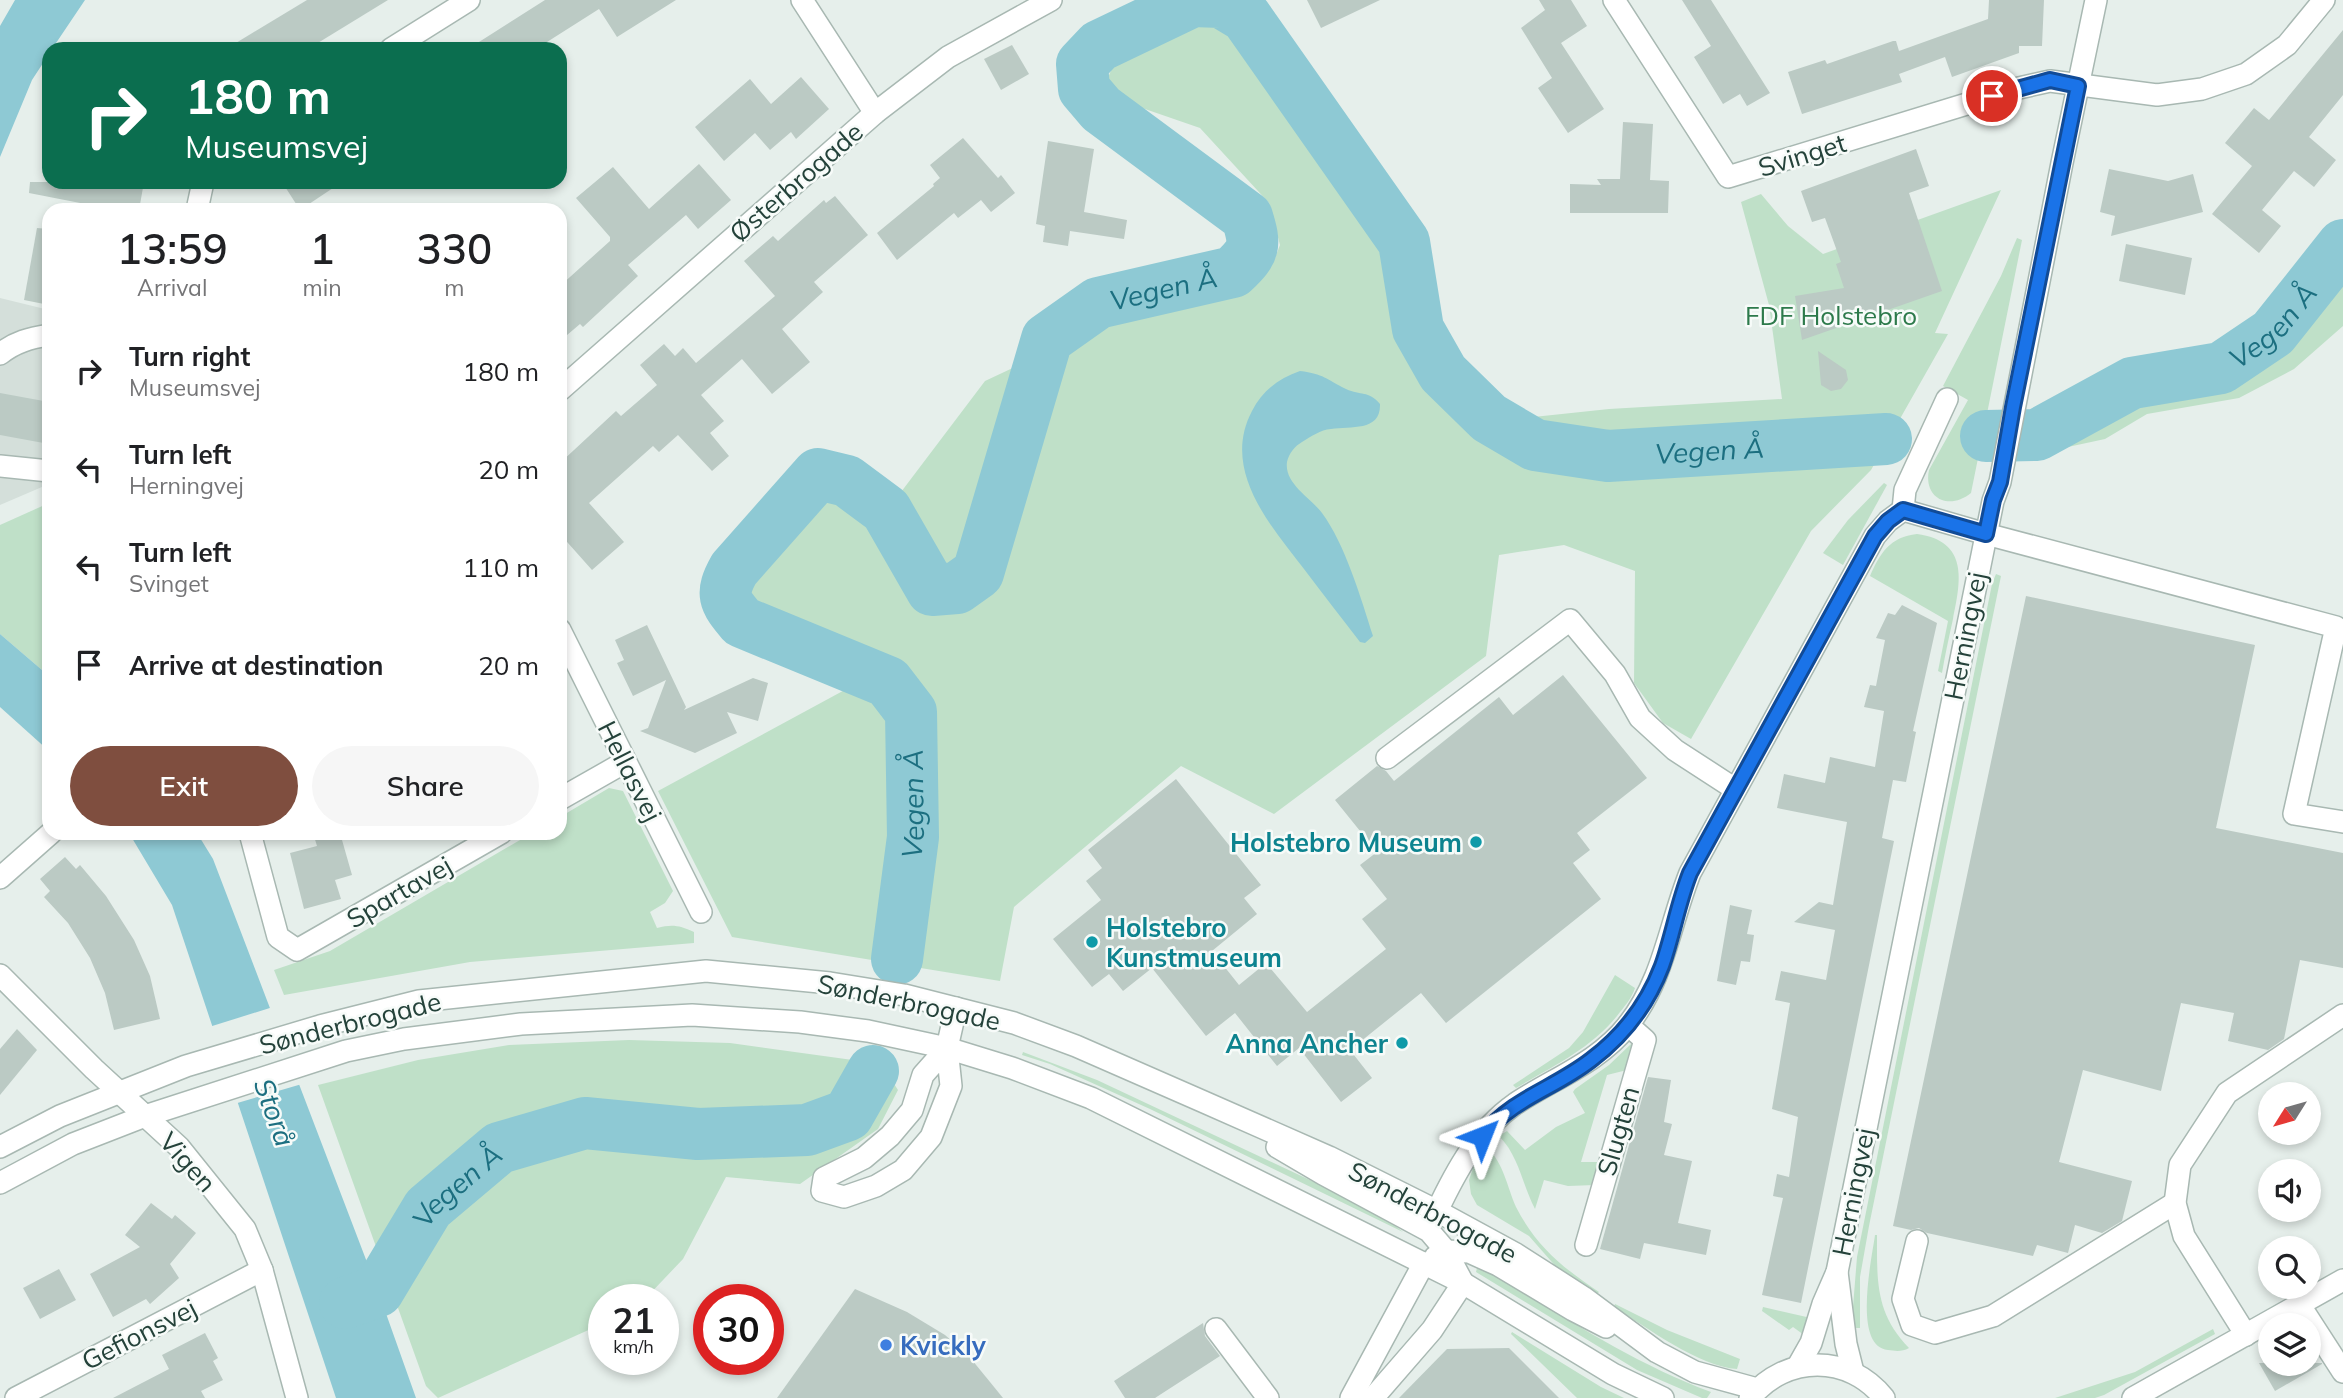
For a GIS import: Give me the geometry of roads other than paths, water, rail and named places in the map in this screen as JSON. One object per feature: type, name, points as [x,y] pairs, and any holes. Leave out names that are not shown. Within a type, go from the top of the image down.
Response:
[{"type":"street","points":[[402,42],[469,0]]},
{"type":"street","points":[[802,0],[875,113]]},
{"type":"street","name":"Østerbrogade","points":[[567,384],[875,113],[948,57],[1051,0]]},
{"type":"street","name":"Svinget","points":[[1614,0],[1728,177],[2019,88],[2050,80],[2078,86]]},
{"type":"street","name":"Herningvej","points":[[1803,1363],[1837,1272],[2096,0]]},
{"type":"street","points":[[2078,86],[2157,94],[2202,89],[2246,74],[2287,45],[2324,0]]},
{"type":"street","points":[[0,354],[26,339],[42,336]]},
{"type":"street","points":[[1437,1211],[1461,1165],[1497,1118],[1590,1061],[1614,1041],[1649,995],[1662,966],[1679,902],[1690,873],[1875,536],[1888,521],[1903,510],[1905,490],[1947,399]]},
{"type":"street","points":[[0,466],[42,470]]},
{"type":"street","points":[[1903,510],[1986,534],[2339,624],[2294,814],[2343,822]]},
{"type":"street","points":[[1387,758],[1570,620],[1615,674],[1640,718],[1675,750],[1735,789]]},
{"type":"street","name":"Hellasvej","points":[[567,644],[701,912]]},
{"type":"street","points":[[567,795],[625,762]]},
{"type":"street","points":[[0,878],[43,840]]},
{"type":"street","name":"Spartavej","points":[[252,840],[278,937],[297,950],[489,840]]},
{"type":"street","name":"Sønderbrogade","points":[[0,1147],[60,1116],[186,1066],[320,1026],[419,1001],[706,971],[830,983],[904,995],[1025,1027],[1329,1157],[1517,1254],[1583,1297],[1657,1352],[1695,1373],[1754,1394]]},
{"type":"street","name":"Vigen","points":[[0,975],[179,1147],[245,1228],[262,1270],[297,1398]]},
{"type":"street","points":[[947,1048],[923,1075],[912,1110],[890,1136],[864,1158],[824,1178],[822,1191],[844,1197],[876,1186],[903,1170],[931,1138],[951,1086],[947,1048],[956,1008]]},
{"type":"street","name":"Sønderbrogade","points":[[0,1183],[73,1144],[145,1116],[334,1055],[404,1039],[522,1024],[692,1015],[800,1022],[868,1031],[947,1048],[1012,1068],[1091,1098],[1424,1263],[1613,1374],[1663,1398]]},
{"type":"street","points":[[2246,1335],[2184,1236],[2175,1203],[2180,1165],[2227,1093],[2343,1015]]},
{"type":"street","name":"Slugten","points":[[1586,1245],[1645,1040],[1628,1025]]},
{"type":"street","points":[[1204,1102],[1323,1174],[1429,1231],[1446,1251],[1462,1283],[1432,1330],[1373,1398]]},
{"type":"street","points":[[1917,1241],[1903,1298],[1912,1325],[1935,1333],[1993,1317],[2175,1203]]},
{"type":"street","points":[[1351,1398],[1424,1263],[1446,1251],[1469,1252],[1499,1265],[1573,1310],[1657,1352]]},
{"type":"street","name":"Gefionsvej","points":[[16,1398],[262,1270]]},
{"type":"street","name":"Herningvej","points":[[1837,1272],[1846,1344],[1861,1377]]},
{"type":"street","points":[[2133,1398],[2343,1280]]},
{"type":"street","points":[[2299,1304],[2343,1372]]},
{"type":"street","points":[[1216,1329],[1268,1398]]},
{"type":"street","points":[[1754,1394],[1776,1375],[1803,1363],[1831,1365],[1861,1377],[1884,1398]]},
{"type":"water","points":[[15,0],[85,0],[57,42],[42,42],[42,65],[32,80],[0,157],[0,26]]},
{"type":"water","points":[[1300,371],[1320,375],[1346,389],[1368,395],[1380,404],[1376,419],[1370,423],[1320,432],[1297,446],[1287,462],[1287,470],[1294,484],[1322,513],[1345,556],[1373,636],[1365,643],[1360,642],[1277,534],[1254,496],[1246,475],[1242,454],[1244,433],[1252,411],[1272,386]]},
{"type":"water","points":[[0,634],[42,670],[42,745],[0,707]]},
{"type":"water","name":"Storå","points":[[133,840],[201,840],[213,859],[378,1291],[416,1398],[336,1398],[172,905]]},
{"type":"waterway","name":"Vegen Å","points":[[897,959],[913,837],[911,712],[888,682],[742,622],[728,603],[727,585],[734,569],[818,474],[847,481],[886,510],[932,590],[957,588],[978,573],[1047,339],[1098,303],[1233,272],[1246,259],[1252,248],[1247,217],[1101,109],[1084,89],[1082,64],[1099,46],[1193,1],[1221,2],[1246,17],[1404,242],[1418,329],[1443,373],[1489,418],[1535,445],[1608,456],[1886,439]]},
{"type":"waterway","name":"Vegen Å","points":[[1986,436],[2037,435],[2132,383],[2221,368],[2273,333],[2343,245]]},
{"type":"waterway","name":"Vegen Å","points":[[345,1303],[378,1291],[428,1208],[499,1148],[585,1123],[698,1134],[807,1130],[848,1115],[873,1071]]},
{"type":"place","name":"Holstebro Museum","points":[[1476,842]]},
{"type":"place","name":"Holstebro Kunstmuseum","points":[[1092,942]]},
{"type":"place","name":"Anna Ancher","points":[[1402,1043]]},
{"type":"place","name":"Kvickly","points":[[886,1345]]},
{"type":"park label","name":"FDF Holstebro","points":[[1831,315]]}]
